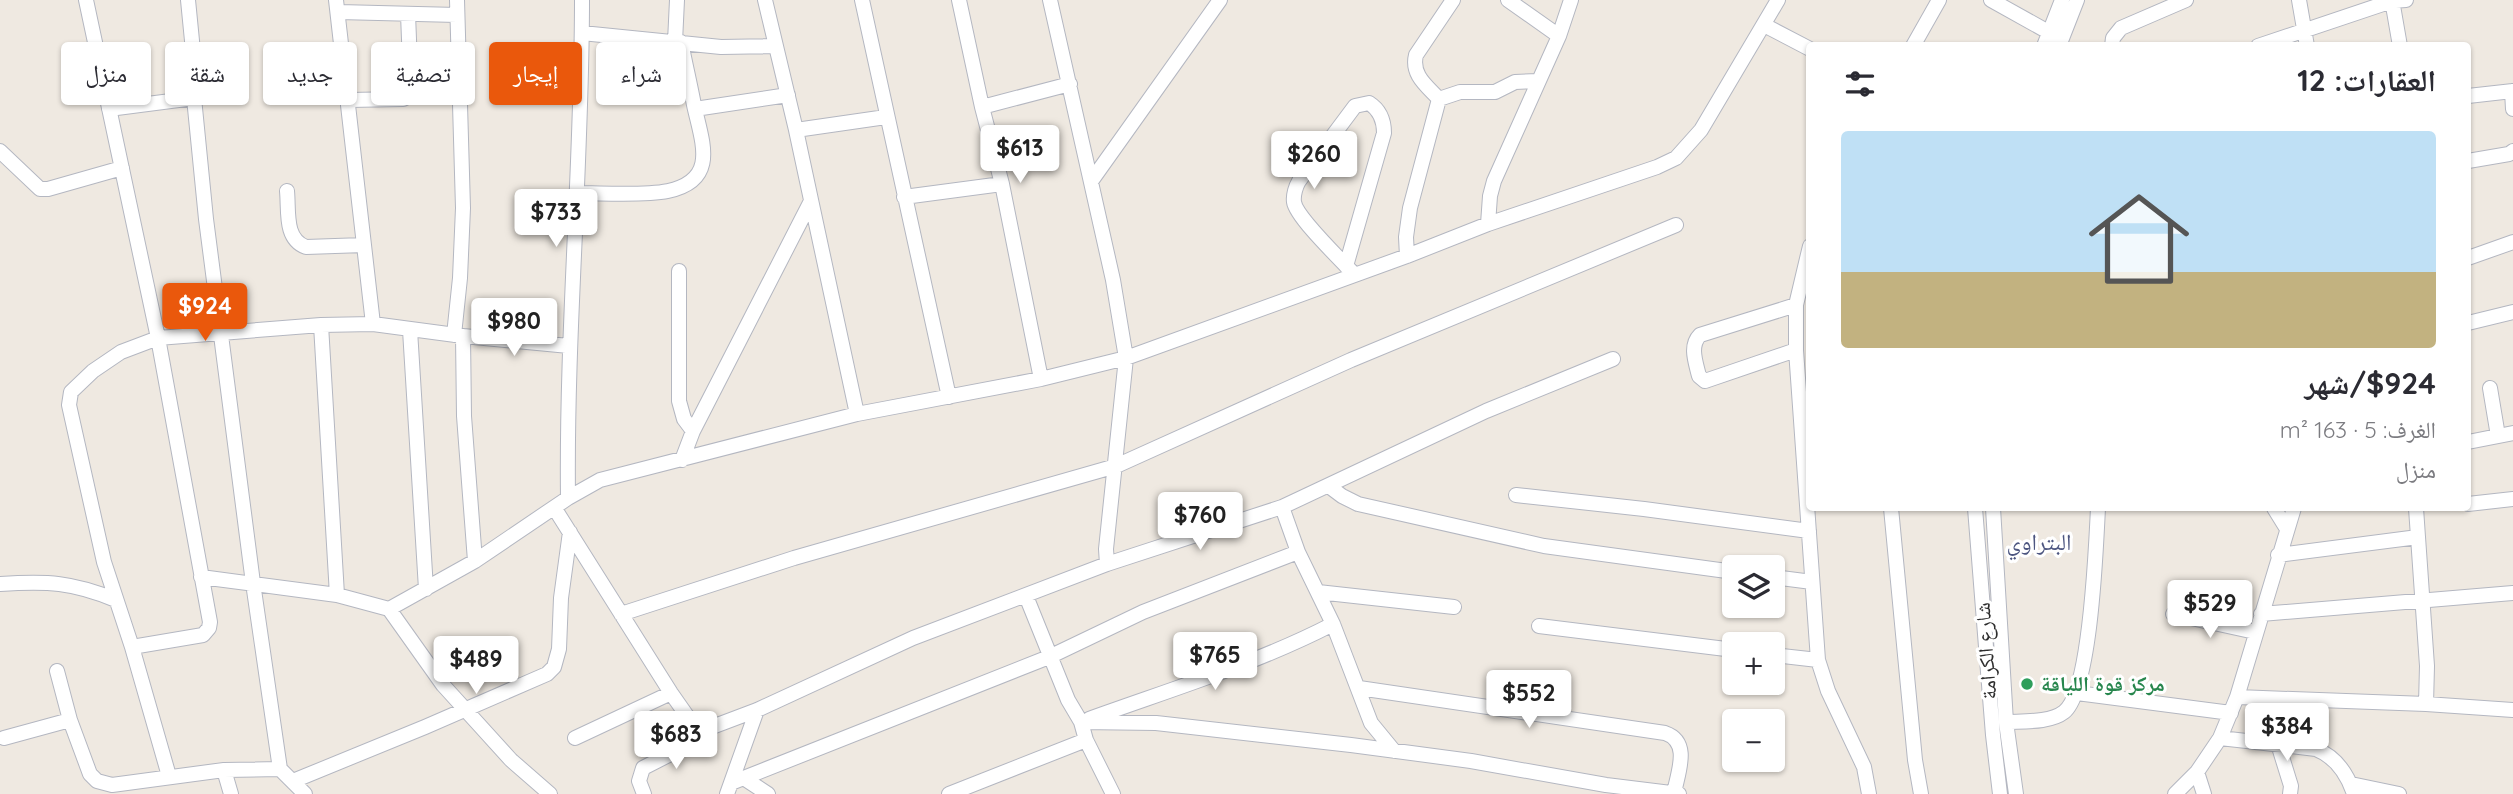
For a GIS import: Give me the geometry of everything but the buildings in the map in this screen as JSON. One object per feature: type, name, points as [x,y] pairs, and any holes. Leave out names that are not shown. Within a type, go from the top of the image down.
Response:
[{"type":"street","points":[[86,0],[158,338],[210,622],[207,633],[132,647]]},
{"type":"street","points":[[188,0],[192,42]]},
{"type":"street","points":[[568,498],[569,346],[577,193],[582,0]]},
{"type":"street","points":[[582,33],[678,42],[677,0]]},
{"type":"street","points":[[765,0],[857,414]]},
{"type":"street","points":[[862,0],[948,397]]},
{"type":"street","points":[[959,0],[1002,184],[1041,379]]},
{"type":"street","points":[[1050,0],[1113,280],[1126,358],[1106,549],[1107,564]]},
{"type":"street","points":[[1091,180],[1220,0]]},
{"type":"street","points":[[1439,99],[1418,76],[1414,63],[1416,55],[1453,0]]},
{"type":"street","points":[[1508,0],[1559,36]]},
{"type":"street","points":[[1488,224],[1494,181],[1559,36],[1571,0]]},
{"type":"street","points":[[389,609],[475,561],[568,498],[600,480],[857,414],[1041,379],[1126,358],[1350,270],[1407,257],[1488,224],[1636,175],[1676,158],[1701,130],[1778,0]]},
{"type":"street","points":[[1915,42],[1939,0]]},
{"type":"street","points":[[1991,0],[2053,41]]},
{"type":"street","points":[[2053,41],[2062,0]]},
{"type":"street","points":[[2053,41],[2077,0]]},
{"type":"street","points":[[2112,42],[2121,28],[2186,0]]},
{"type":"street","points":[[2300,0],[2306,42]]},
{"type":"street","points":[[2392,0],[2399,42]]},
{"type":"street","points":[[2268,42],[2392,0],[2406,0]]},
{"type":"street","points":[[341,42],[336,3],[408,14],[457,7],[463,208],[458,336],[475,561]]},
{"type":"street","points":[[357,100],[403,99],[409,96],[408,14]]},
{"type":"street","points":[[1764,25],[1806,47]]},
{"type":"street","points":[[686,43],[721,47],[775,46]]},
{"type":"street","points":[[577,193],[665,192],[687,185],[699,173],[704,146],[686,74]]},
{"type":"street","points":[[1407,257],[1410,208],[1439,99],[1451,93],[1475,90],[1495,92],[1515,82],[1538,81]]},
{"type":"street","points":[[982,107],[1070,84]]},
{"type":"street","points":[[2471,96],[2513,91],[2513,109]]},
{"type":"street","points":[[695,109],[788,95]]},
{"type":"street","points":[[109,109],[165,102]]},
{"type":"street","points":[[1369,103],[1380,115],[1384,133],[1350,270],[1304,219],[1296,208],[1294,194],[1299,181],[1355,106],[1369,103]]},
{"type":"street","points":[[195,105],[206,219],[280,769],[305,794]]},
{"type":"street","points":[[350,105],[373,324]]},
{"type":"street","points":[[796,130],[886,117]]},
{"type":"street","points":[[0,151],[40,189],[122,168]]},
{"type":"street","points":[[2471,160],[2513,151]]},
{"type":"street","points":[[905,197],[1002,184]]},
{"type":"street","points":[[287,191],[291,236],[298,244],[306,247],[364,245]]},
{"type":"street","points":[[682,460],[693,431],[810,203]]},
{"type":"street","points":[[621,614],[794,558],[1116,466],[1351,360],[1676,225]]},
{"type":"street","points":[[2471,257],[2513,242]]},
{"type":"street","points":[[1806,263],[1796,306],[1796,350],[1806,489]]},
{"type":"street","points":[[679,271],[679,401],[684,419],[693,431]]},
{"type":"street","points":[[1796,306],[1700,335],[1694,340],[1693,346],[1699,376],[1705,381],[1796,350]]},
{"type":"street","points":[[2471,322],[2513,312]]},
{"type":"street","points":[[169,776],[104,562],[69,400],[71,392],[93,371],[121,352],[158,338],[373,324],[458,336],[569,346]]},
{"type":"street","points":[[321,326],[337,595]]},
{"type":"street","points":[[410,330],[426,589]]},
{"type":"street","points":[[555,509],[692,723],[703,728],[712,727],[757,710],[913,638],[1107,564],[1282,508],[1486,411],[1613,359]]},
{"type":"street","points":[[2471,441],[2506,435],[2490,388]]},
{"type":"street","points":[[1330,486],[1358,504],[1544,546],[1722,570]]},
{"type":"street","points":[[1516,495],[1809,531]]},
{"type":"street","points":[[2471,504],[2513,499]]},
{"type":"street","points":[[1282,508],[1298,552],[1333,624],[1371,723],[1394,751]]},
{"type":"street","points":[[1808,511],[1818,660],[1828,691],[1864,767],[1869,794]]},
{"type":"street","points":[[1891,511],[1915,760],[1921,794]]},
{"type":"street","name":"شارع الكرامة","points":[[1975,511],[2000,794]]},
{"type":"street","name":"شارع الكرامة","points":[[1993,511],[2006,722],[2016,794]]},
{"type":"street","points":[[2006,722],[2056,717],[2069,706],[2077,693],[2082,674],[2093,579],[2098,511]]},
{"type":"street","points":[[2276,511],[2287,529]]},
{"type":"street","points":[[2175,794],[2197,772],[2220,738],[2231,713],[2293,511]]},
{"type":"street","points":[[2421,511],[2418,537],[2427,666],[2426,704]]},
{"type":"street","points":[[293,781],[547,674],[554,667],[559,649],[561,598],[570,532]]},
{"type":"street","points":[[2278,555],[2418,537]]},
{"type":"street","points":[[735,785],[1049,657],[1143,612],[1298,552]]},
{"type":"street","points":[[201,577],[337,595],[389,609],[443,685],[511,760],[550,794]]},
{"type":"street","points":[[1785,579],[1812,582]]},
{"type":"street","points":[[0,584],[69,584],[116,600]]},
{"type":"street","points":[[1318,592],[1454,607]]},
{"type":"street","points":[[2261,614],[2513,593]]},
{"type":"street","points":[[1026,596],[1068,701],[1081,722],[1086,740],[1113,794]]},
{"type":"street","points":[[2173,614],[2255,632]]},
{"type":"street","points":[[1081,722],[1193,682],[1333,624]]},
{"type":"street","points":[[1539,626],[1722,649]]},
{"type":"street","points":[[1785,656],[1818,660]]},
{"type":"street","points":[[57,671],[70,720],[90,774],[103,783],[123,789],[169,776],[224,770],[280,769]]},
{"type":"street","points":[[1081,722],[1156,723],[1352,745],[1471,761],[1604,790],[1677,793],[1681,759],[1680,745],[1674,736],[1359,688]]},
{"type":"street","points":[[575,738],[671,693]]},
{"type":"street","points":[[2077,693],[2231,713]]},
{"type":"street","points":[[2237,697],[2513,710]]},
{"type":"street","points":[[735,785],[757,710]]},
{"type":"street","points":[[4,738],[70,720]]},
{"type":"street","points":[[2220,738],[2316,749],[2329,754],[2342,768],[2352,789],[2399,794]]},
{"type":"street","points":[[949,794],[1086,740]]},
{"type":"street","points":[[645,794],[639,781],[643,768],[692,743]]},
{"type":"street","points":[[2278,744],[2291,786],[2290,794]]},
{"type":"street","points":[[224,770],[231,794]]},
{"type":"street","points":[[2197,772],[2204,794]]},
{"type":"street","points":[[735,785],[768,794]]},
{"type":"place","name":"مركز قوة اللياقة","points":[[2027,684]]},
{"type":"district","name":"البتراوي","points":[[2039,542]]}]
